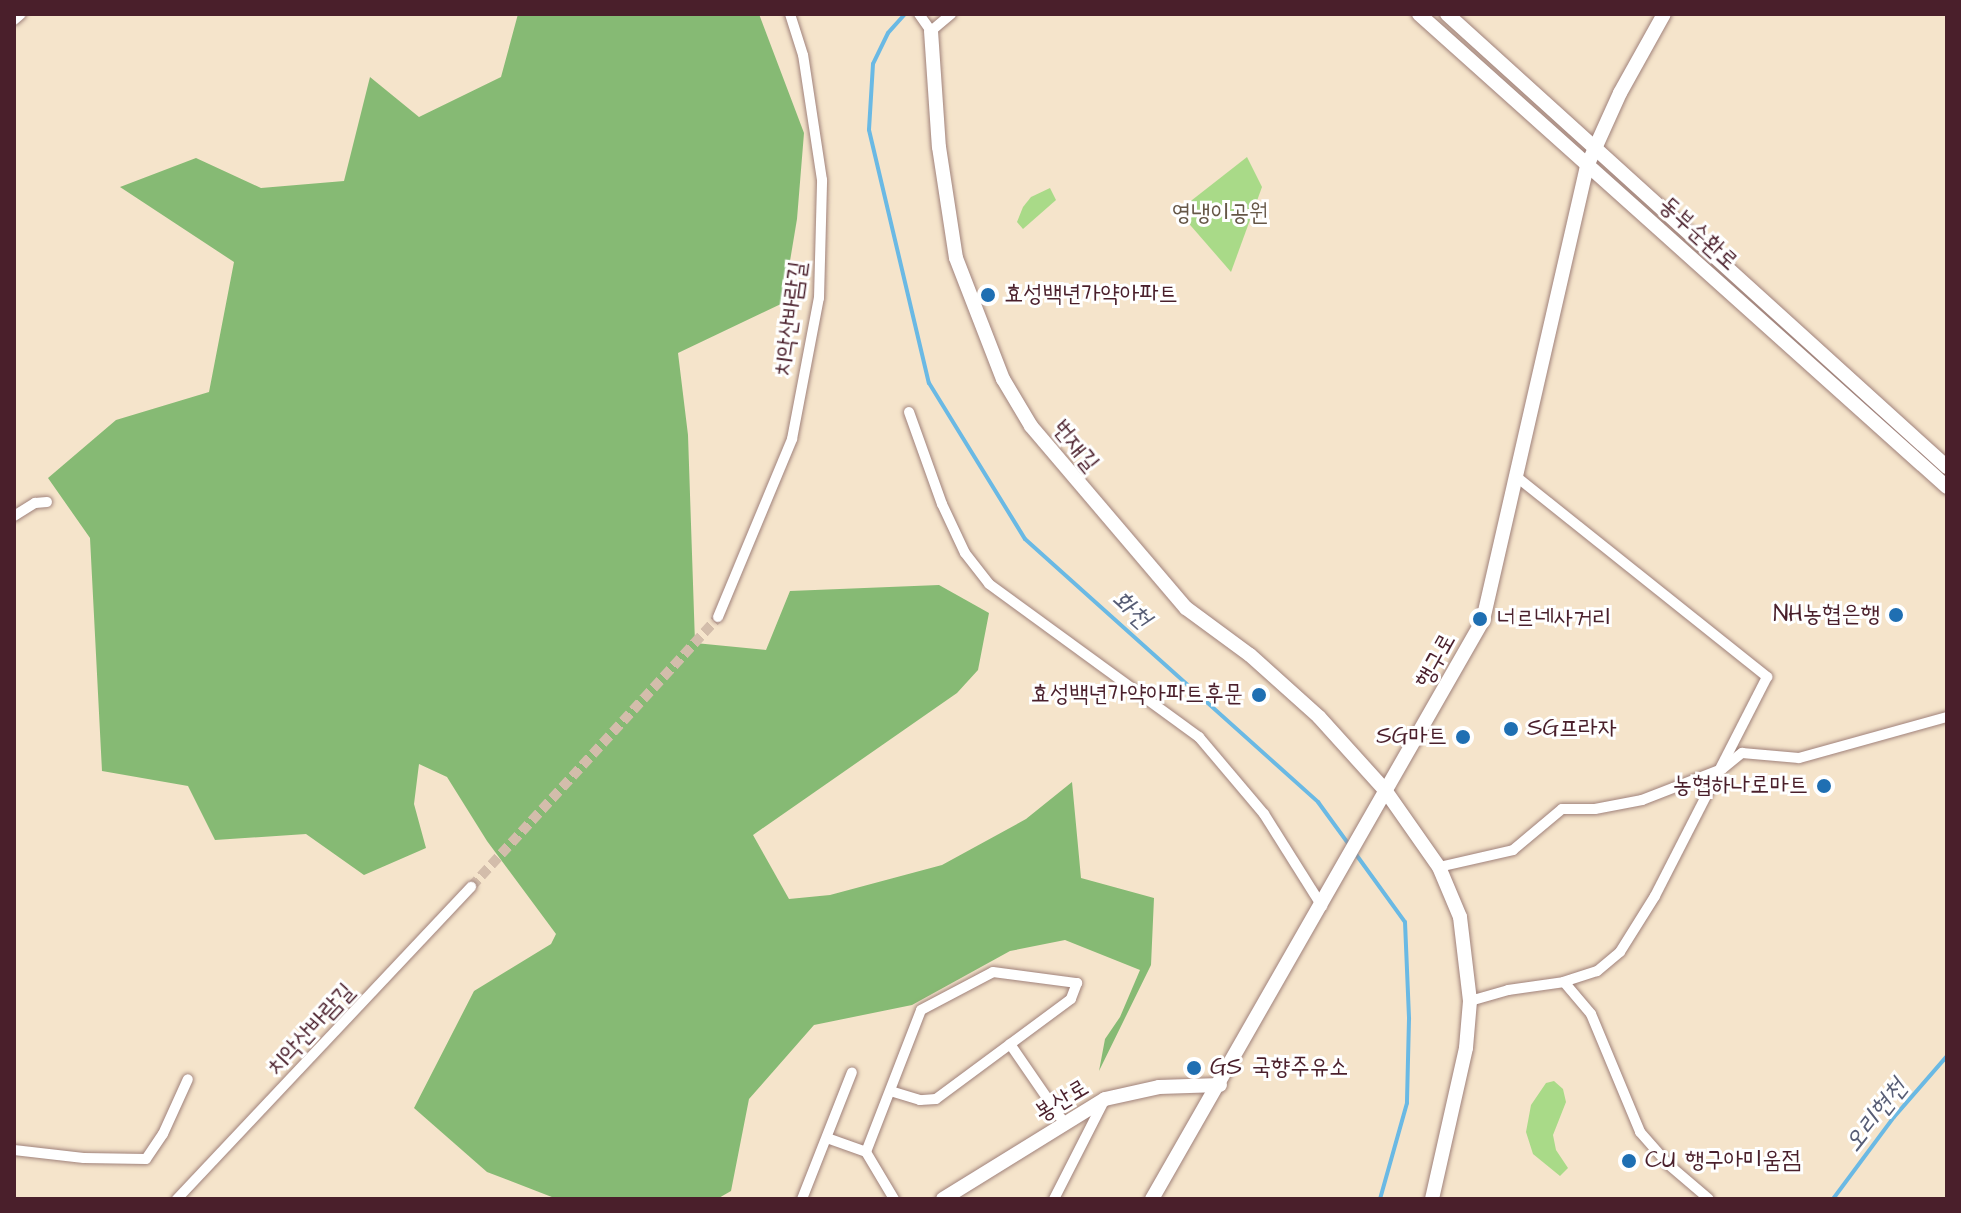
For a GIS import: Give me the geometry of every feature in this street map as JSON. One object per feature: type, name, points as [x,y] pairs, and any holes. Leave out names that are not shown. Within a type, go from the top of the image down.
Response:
[{"type":"street","points":[[14,20],[21,14]]},
{"type":"street","name":"치악산바람길","points":[[718,617],[792,439],[819,298],[822,180],[803,55],[790,14]]},
{"type":"street","points":[[925,23],[951,14]]},
{"type":"street","name":"동부순환로","points":[[1419,14],[1947,487]]},
{"type":"street","name":"동부순환로","points":[[1447,14],[1947,467]]},
{"type":"street","points":[[1594,147],[1664,14]]},
{"type":"street","name":"번재길","points":[[925,23],[956,258],[1003,379],[1024,414],[1070,475],[1186,608],[1250,655],[1319,717],[1385,790]]},
{"type":"street","name":"행구로","points":[[1322,906],[1385,790],[1446,691],[1483,620],[1518,478],[1587,166],[1594,147]]},
{"type":"street","points":[[909,412],[959,540],[989,584],[1199,737],[1264,814],[1322,906],[1152,1199]]},
{"type":"street","points":[[1470,1001],[1508,990],[1564,982],[1597,971],[1620,952],[1655,896],[1767,677],[1518,478]]},
{"type":"street","points":[[14,516],[35,503],[47,502]]},
{"type":"street","points":[[1439,867],[1513,850],[1562,809],[1595,809],[1642,800],[1722,769],[1742,753],[1799,758],[1947,717]]},
{"type":"street","points":[[1385,790],[1439,867],[1460,917],[1470,1001],[1463,1062],[1432,1199]]},
{"type":"street","name":"치악산바람길","points":[[177,1199],[471,887]]},
{"type":"street","points":[[866,1152],[921,1010],[993,972],[1077,983],[1071,999],[936,1099],[920,1100],[890,1091]]},
{"type":"street","points":[[1564,982],[1591,1014],[1640,1132],[1669,1165],[1709,1199]]},
{"type":"street","points":[[1010,1044],[1065,1124]]},
{"type":"street","points":[[802,1199],[852,1072]]},
{"type":"street","points":[[14,1150],[84,1158],[146,1159],[163,1134],[188,1079]]},
{"type":"street","name":"봉산로","points":[[943,1199],[1105,1099],[1159,1087],[1220,1085]]},
{"type":"street","points":[[1054,1199],[1105,1099]]},
{"type":"street","points":[[827,1138],[866,1152],[894,1199]]},
{"type":"green space","points":[[518,14],[759,14],[804,133],[797,219],[783,303],[678,353],[688,435],[695,643],[766,650],[790,591],[939,585],[989,613],[978,670],[957,693],[753,835],[789,899],[830,895],[942,865],[1026,819],[1072,782],[1081,878],[1154,898],[1151,965],[1099,1071],[1105,1039],[1120,1017],[1140,970],[1065,940],[1010,951],[912,1005],[814,1025],[749,1099],[731,1191],[717,1199],[557,1199],[487,1172],[414,1108],[474,991],[551,944],[556,934],[487,841],[447,777],[419,764],[414,804],[426,848],[364,875],[306,834],[215,840],[188,786],[102,771],[90,538],[48,478],[116,420],[209,392],[234,262],[120,187],[196,158],[261,188],[344,181],[370,77],[419,117],[501,77]]},
{"type":"green space","name":"영냉이공원","points":[[1247,157],[1262,187],[1231,272],[1178,211]]},
{"type":"green space","points":[[1050,188],[1056,200],[1023,229],[1017,222],[1023,207],[1031,197]]},
{"type":"green space","points":[[1554,1081],[1563,1089],[1566,1102],[1553,1135],[1556,1150],[1568,1168],[1560,1176],[1533,1154],[1526,1132],[1531,1105],[1546,1083]]},
{"type":"waterway","name":"화천","points":[[905,14],[888,33],[873,64],[869,130],[929,383],[1025,539],[1318,802],[1350,846]]},
{"type":"waterway","name":"화천","points":[[1355,853],[1405,922],[1409,1019],[1407,1103],[1380,1199]]},
{"type":"waterway","name":"오리현천","points":[[1833,1199],[1894,1117],[1947,1056]]},
{"type":"tunnel","points":[[471,887],[718,617]]},
{"type":"place","name":"효성백년가약아파트","points":[[988,295]]},
{"type":"place","name":"NH농협은행","points":[[1896,615]]},
{"type":"place","name":"너르네사거리","points":[[1480,619]]},
{"type":"place","name":"효성백년가약아파트후문","points":[[1259,695]]},
{"type":"place","name":"SG프라자","points":[[1511,729]]},
{"type":"place","name":"SG마트","points":[[1463,737]]},
{"type":"place","name":"농협하나로마트","points":[[1824,786]]},
{"type":"place","name":"GS 국향주유소","points":[[1194,1068]]},
{"type":"place","name":"CU 행구아미움점","points":[[1629,1161]]}]
